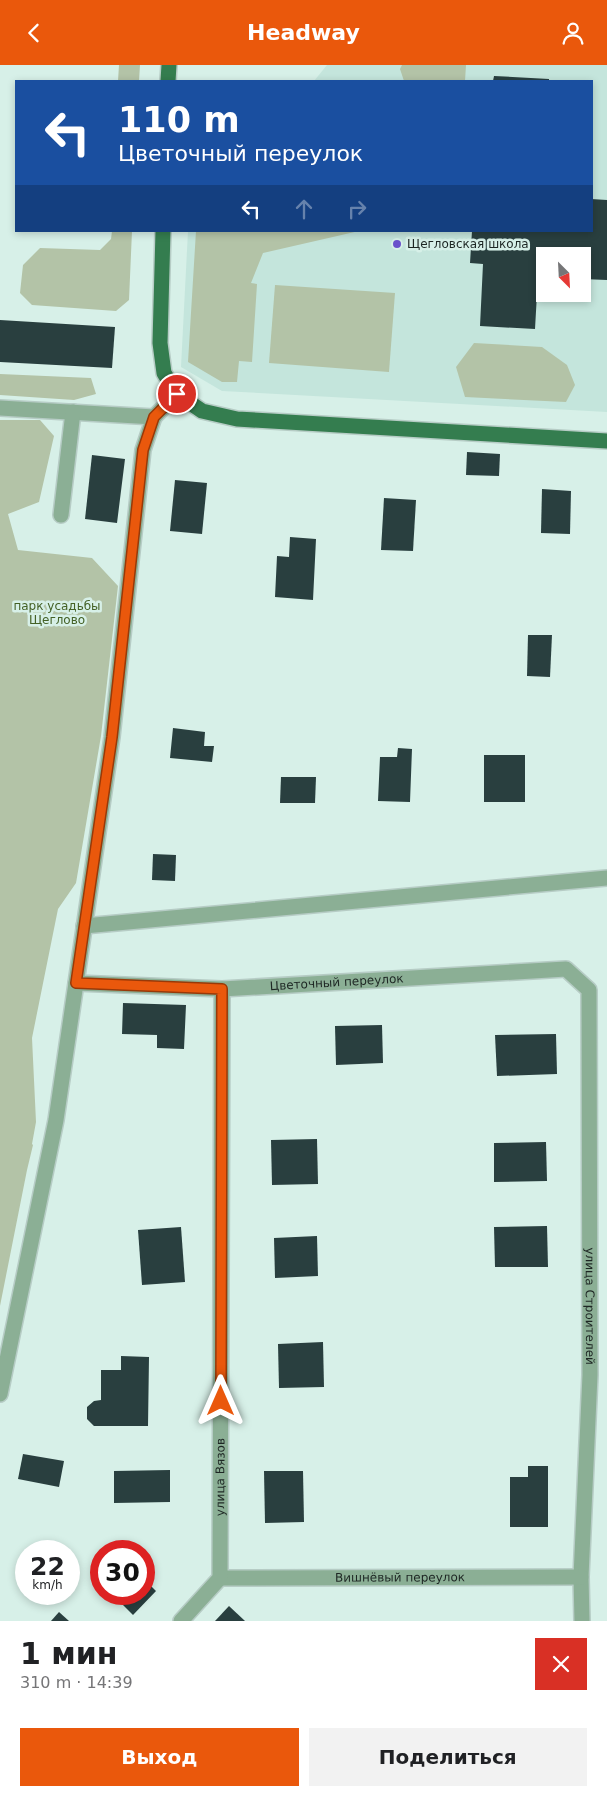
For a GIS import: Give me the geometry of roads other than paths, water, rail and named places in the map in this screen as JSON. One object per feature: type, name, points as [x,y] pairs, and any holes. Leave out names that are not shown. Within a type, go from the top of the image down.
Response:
[{"type":"main road","points":[[168,80],[169,65]]},
{"type":"main road","points":[[163,232],[160,343],[164,373],[177,394],[202,411],[237,419],[607,441]]},
{"type":"street","points":[[0,1394],[56,1120],[112,737],[143,450],[154,417],[177,394]]},
{"type":"street","points":[[0,408],[154,417]]},
{"type":"street","points":[[61,515],[73,412]]},
{"type":"street","points":[[84,926],[607,878]]},
{"type":"street","name":"Цветочный переулок","points":[[76,983],[222,989],[566,969],[589,990]]},
{"type":"street","name":"улица Вязов","points":[[220,1578],[222,989]]},
{"type":"street","name":"улица Строителей","points":[[582,1621],[581,1577],[590,1375],[589,990]]},
{"type":"street","name":"Вишнёвый переулок","points":[[220,1578],[581,1577]]},
{"type":"street","points":[[181,1621],[220,1578]]},
{"type":"place","name":"Щегловская школа","points":[[397,244]]},
{"type":"park label","name":"парк усадьбы Щеглово","points":[[57,613]]}]
